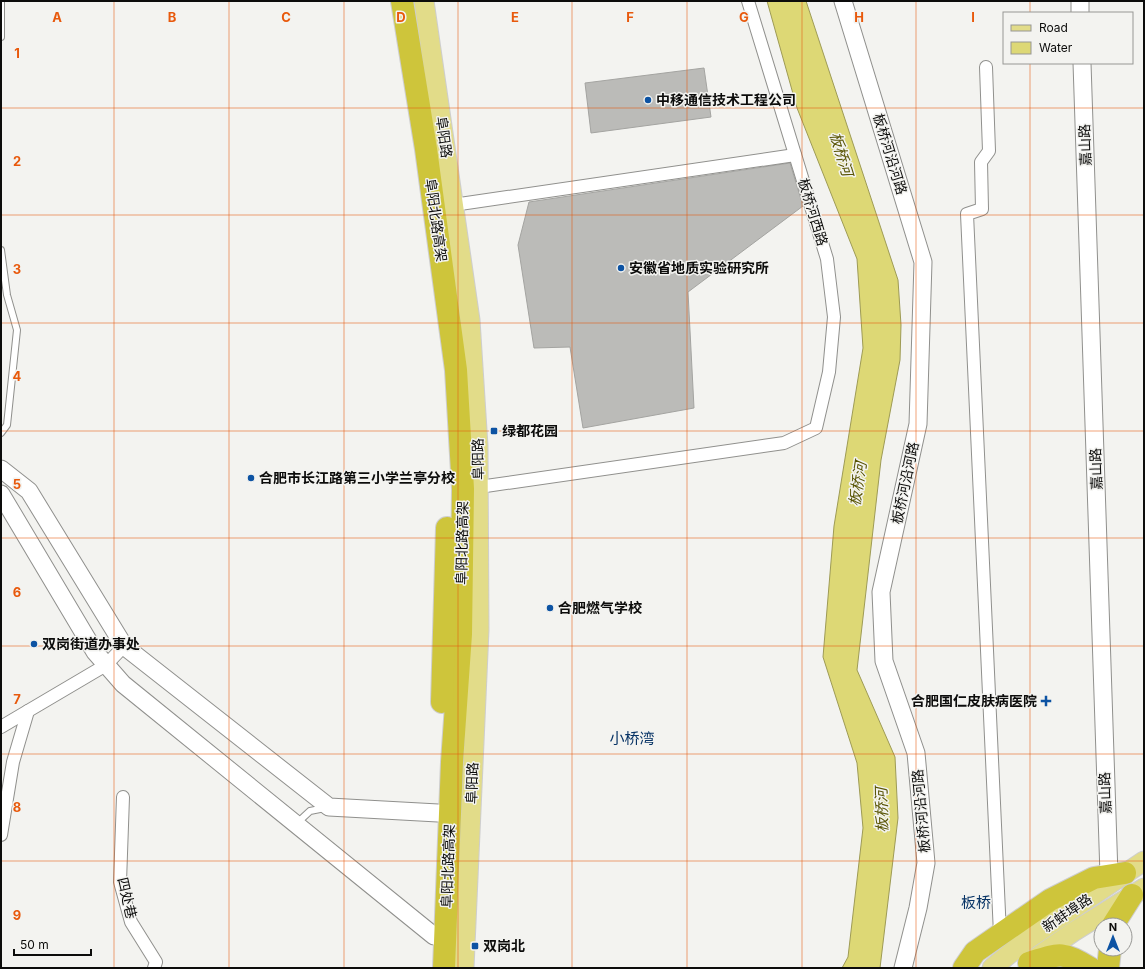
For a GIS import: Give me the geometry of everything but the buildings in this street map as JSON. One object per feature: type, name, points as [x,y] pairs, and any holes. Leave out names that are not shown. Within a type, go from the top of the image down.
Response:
[{"type":"highway","points":[[390,1],[445,381],[450,464],[433,968]]},
{"type":"highway","name":"阜阳北路高架","points":[[402,1],[426,149],[456,370],[463,489],[461,634],[452,762],[444,968]]},
{"type":"highway","name":"阜阳北路高架","points":[[413,1],[467,366],[473,462],[471,631],[454,968]]},
{"type":"highway","points":[[964,968],[975,952],[1050,900],[1094,878],[1117,874]]},
{"type":"highway","points":[[1119,917],[1138,891]]},
{"type":"highway","points":[[1025,965],[1057,954],[1073,958],[1090,968]]},
{"type":"highway","points":[[1108,968],[1109,957]]},
{"type":"main road","name":"阜阳路","points":[[424,1],[470,320],[478,446],[479,630],[464,968]]},
{"type":"main road","name":"新蚌埠路","points":[[992,968],[1028,939],[1117,874],[1144,861]]},
{"type":"main road","name":"新蚌埠路","points":[[1025,965],[1073,932],[1138,891]]},
{"type":"street","name":"板桥河西路","points":[[478,487],[784,444],[816,428],[829,372],[834,317],[827,259],[748,1]]},
{"type":"street","name":"板桥河沿河路","points":[[844,1],[922,262],[918,424],[881,592],[884,660],[916,753],[926,863],[918,908],[903,968]]},
{"type":"street","points":[[1080,1],[1080,12]]},
{"type":"street","name":"嘉山路","points":[[1082,64],[1117,874]]},
{"type":"street","points":[[986,67],[989,151],[981,162],[982,209],[967,214],[1000,934]]},
{"type":"street","points":[[453,205],[795,155]]},
{"type":"street","points":[[1,469],[29,491],[124,646],[329,807],[438,813]]},
{"type":"street","points":[[1,494],[95,652],[123,684],[434,936]]},
{"type":"street","points":[[1,727],[106,665],[124,646]]},
{"type":"street","points":[[1,835],[13,762],[28,711]]},
{"type":"street","points":[[1,768],[13,762]]},
{"type":"street","name":"四处巷","points":[[123,797],[120,882],[131,922],[156,962],[154,968]]},
{"type":"lane","points":[[1,1],[1,37]]},
{"type":"lane","points":[[1,250],[7,296],[17,330],[7,425],[1,433]]},
{"type":"lane","points":[[296,824],[310,811],[329,807]]},
{"type":"water","name":"板桥河","points":[[767,1],[806,1],[898,280],[901,325],[900,360],[881,460],[857,670],[895,757],[898,818],[880,968],[842,968],[848,957],[863,828],[857,763],[823,657],[834,526],[863,348],[857,259],[797,108]]},
{"type":"place","name":"中移通信技术工程公司","points":[[648,100]]},
{"type":"place","name":"安徽省地质实验研究所","points":[[621,268]]},
{"type":"place","name":"绿都花园","points":[[494,431]]},
{"type":"place","name":"合肥市长江路第三小学兰亭分校","points":[[251,478]]},
{"type":"place","name":"合肥燃气学校","points":[[550,608]]},
{"type":"place","name":"双岗街道办事处","points":[[34,644]]},
{"type":"place","name":"合肥国仁皮肤病医院","points":[[1046,701]]},
{"type":"place","name":"双岗北","points":[[475,946]]},
{"type":"district","name":"小桥湾","points":[[632,739]]},
{"type":"district","name":"板桥","points":[[976,903]]}]
